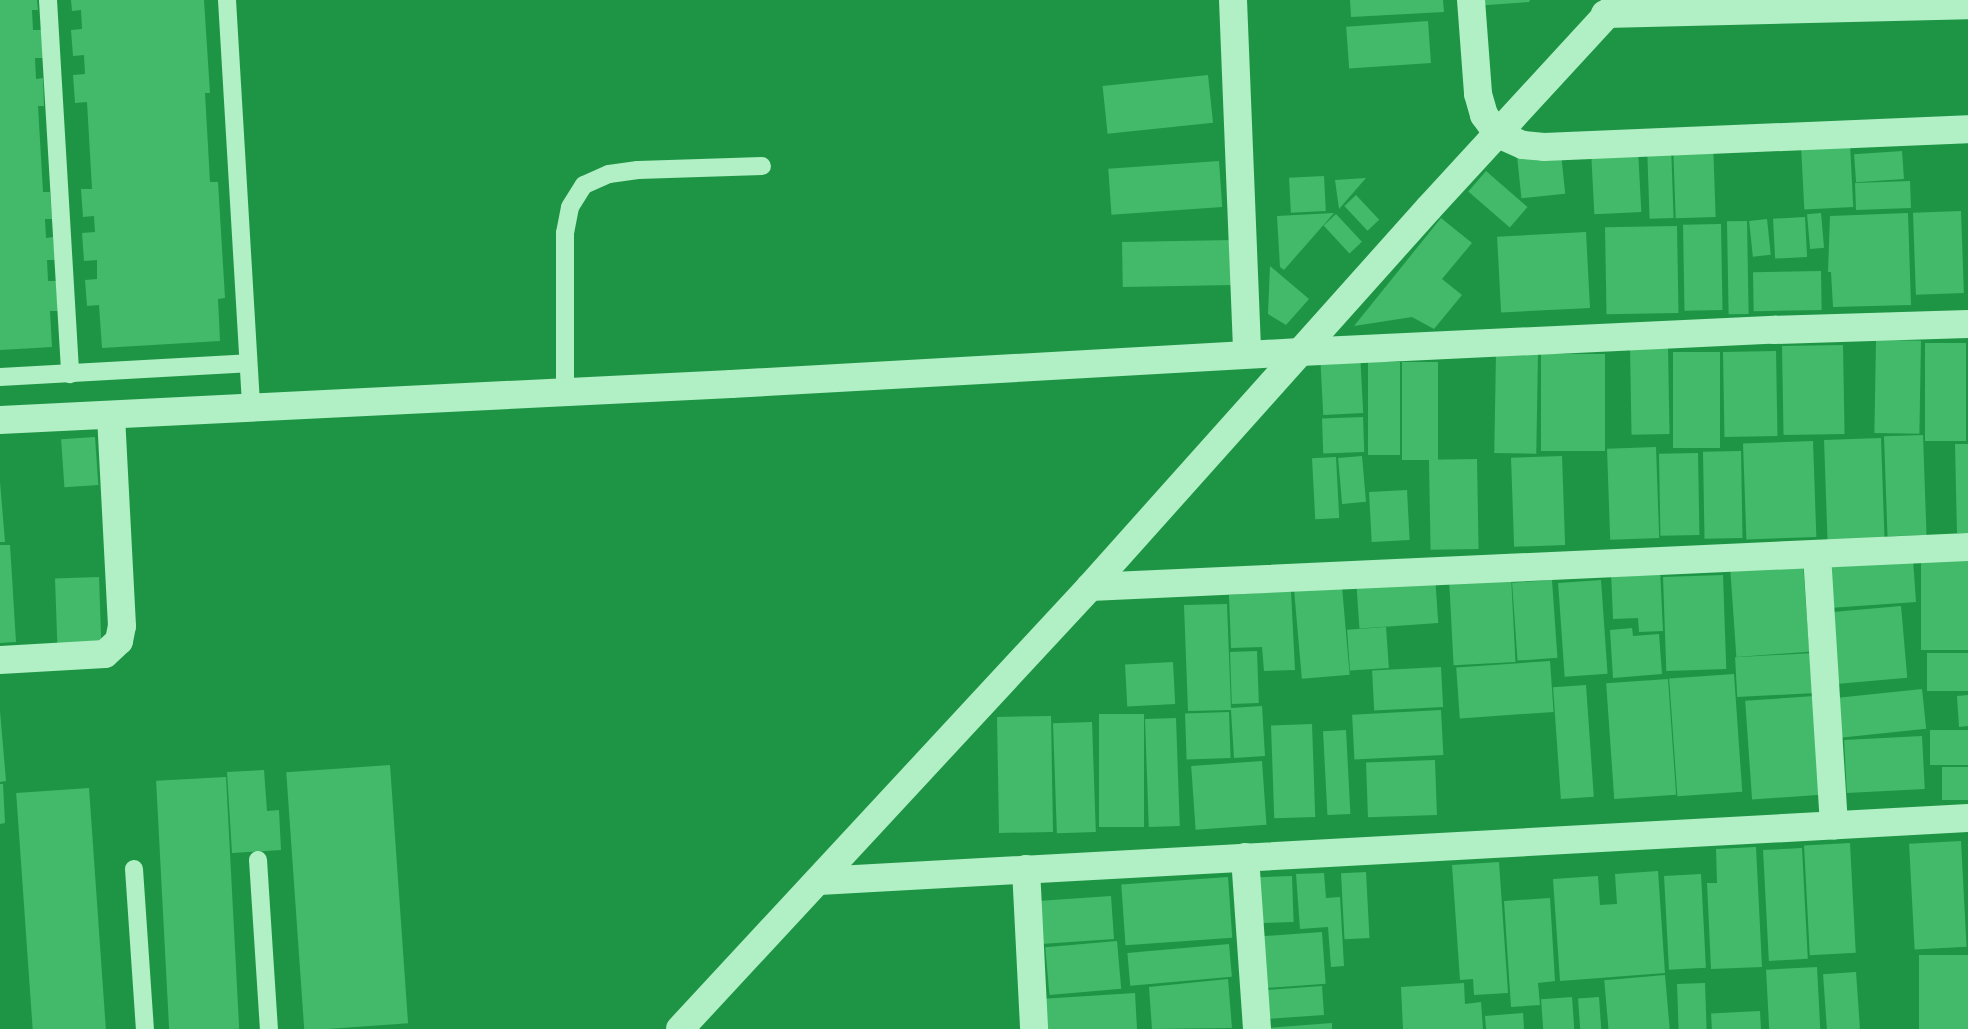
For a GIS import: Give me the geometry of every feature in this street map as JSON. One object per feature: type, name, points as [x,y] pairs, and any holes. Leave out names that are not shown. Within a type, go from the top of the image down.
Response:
[{"type":"street","points":[[1233,0],[1248,354]]},
{"type":"street","points":[[1471,0],[1478,94],[1484,115],[1498,134],[1523,145],[1544,148],[1968,129]]},
{"type":"street","points":[[680,1029],[1090,587],[1613,7],[1968,5]]},
{"type":"street","points":[[0,420],[565,392],[1248,354],[1774,330],[1968,324]]},
{"type":"street","points":[[0,660],[104,654],[119,641],[122,626],[111,415]]},
{"type":"street","points":[[1090,587],[1968,547]]},
{"type":"street","points":[[1817,555],[1834,825]]},
{"type":"street","points":[[819,881],[1968,818]]},
{"type":"street","points":[[1245,858],[1257,1029]]},
{"type":"street","points":[[1026,869],[1034,1029]]},
{"type":"lane","points":[[48,0],[70,374]]},
{"type":"lane","points":[[227,0],[251,408]]},
{"type":"lane","points":[[565,392],[565,233],[570,207],[584,185],[609,174],[638,170],[762,166]]},
{"type":"lane","points":[[0,377],[248,363]]},
{"type":"lane","points":[[258,860],[270,1029]]},
{"type":"lane","points":[[134,868],[144,1029]]},
{"type":"building","points":[[0,0],[37,0],[38,10],[32,10],[33,30],[41,30],[43,58],[35,58],[36,79],[43,78],[44,106],[38,106],[43,192],[50,192],[52,219],[45,219],[46,238],[53,237],[55,260],[47,260],[48,281],[58,281],[60,311],[50,311],[52,347],[0,350]]},
{"type":"building","points":[[71,0],[204,0],[210,93],[205,93],[210,182],[218,182],[225,298],[218,299],[220,341],[102,348],[99,305],[87,306],[85,280],[97,279],[97,260],[84,261],[82,233],[95,232],[94,216],[83,217],[81,189],[92,189],[87,102],[75,103],[73,75],[85,74],[84,55],[73,56],[71,30],[82,29],[81,10],[72,11]]},
{"type":"building","points":[[1350,0],[1443,0],[1444,12],[1351,17]]},
{"type":"building","points":[[1474,0],[1530,0],[1529,2],[1474,6]]},
{"type":"building","points":[[1428,21],[1431,63],[1349,69],[1346,27]]},
{"type":"building","points":[[1208,75],[1213,123],[1108,134],[1103,86]]},
{"type":"building","points":[[1849,125],[1853,207],[1804,209],[1800,128]]},
{"type":"building","points":[[1713,141],[1716,217],[1676,218],[1673,142]]},
{"type":"building","points":[[1560,144],[1565,194],[1521,198],[1516,149]]},
{"type":"building","points":[[1671,144],[1674,218],[1650,219],[1647,145]]},
{"type":"building","points":[[1638,149],[1641,212],[1594,214],[1591,151]]},
{"type":"building","points":[[1902,151],[1904,179],[1856,182],[1854,154]]},
{"type":"building","points":[[1219,161],[1222,207],[1111,215],[1108,169]]},
{"type":"building","points":[[1486,171],[1528,207],[1510,227],[1468,191]]},
{"type":"building","points":[[1324,176],[1326,211],[1291,213],[1289,178]]},
{"type":"building","points":[[1366,178],[1339,209],[1335,180]]},
{"type":"building","points":[[1910,181],[1911,208],[1856,210],[1855,183]]},
{"type":"building","points":[[1356,195],[1379,220],[1367,231],[1344,206]]},
{"type":"building","points":[[1961,211],[1964,293],[1916,295],[1913,213]]},
{"type":"building","points":[[1334,213],[1284,270],[1280,267],[1277,216]]},
{"type":"building","points":[[1821,213],[1824,248],[1810,249],[1807,214]]},
{"type":"building","points":[[1908,213],[1911,305],[1833,307],[1831,272],[1828,272],[1830,216]]},
{"type":"building","points":[[1336,214],[1362,242],[1349,253],[1324,226]]},
{"type":"building","points":[[1805,217],[1807,257],[1775,259],[1773,219]]},
{"type":"building","points":[[1441,218],[1472,243],[1442,279],[1462,295],[1434,329],[1412,317],[1354,326]]},
{"type":"building","points":[[1767,219],[1771,255],[1753,257],[1749,221]]},
{"type":"building","points":[[1727,221],[1747,221],[1749,314],[1729,314]]},
{"type":"building","points":[[1721,224],[1723,310],[1685,311],[1683,225]]},
{"type":"building","points":[[1677,226],[1679,313],[1607,314],[1605,227]]},
{"type":"building","points":[[1586,232],[1590,308],[1501,313],[1497,237]]},
{"type":"building","points":[[1233,240],[1234,285],[1123,287],[1122,242]]},
{"type":"building","points":[[1270,266],[1309,299],[1286,325],[1268,314]]},
{"type":"building","points":[[1821,271],[1822,310],[1754,311],[1753,272]]},
{"type":"building","points":[[1876,340],[1921,341],[1919,434],[1874,433]]},
{"type":"building","points":[[1925,343],[1966,343],[1966,441],[1925,441]]},
{"type":"building","points":[[1843,345],[1845,434],[1784,435],[1782,346]]},
{"type":"building","points":[[1668,347],[1670,434],[1632,435],[1630,348]]},
{"type":"building","points":[[1776,351],[1777,436],[1724,437],[1723,352]]},
{"type":"building","points":[[1360,352],[1363,413],[1323,415],[1320,354]]},
{"type":"building","points":[[1673,352],[1720,352],[1720,448],[1673,448]]},
{"type":"building","points":[[1496,353],[1538,354],[1536,454],[1494,453]]},
{"type":"building","points":[[1541,354],[1605,354],[1605,451],[1541,451]]},
{"type":"building","points":[[1368,362],[1400,362],[1400,455],[1368,455]]},
{"type":"building","points":[[1402,362],[1438,362],[1438,460],[1402,460]]},
{"type":"building","points":[[1363,417],[1364,452],[1323,453],[1322,418]]},
{"type":"building","points":[[1923,435],[1926,535],[1888,536],[1884,436]]},
{"type":"building","points":[[95,437],[98,485],[64,487],[61,439]]},
{"type":"building","points":[[1881,438],[1885,539],[1828,541],[1824,440]]},
{"type":"building","points":[[1813,441],[1816,537],[1746,539],[1743,443]]},
{"type":"building","points":[[1955,444],[1968,444],[1968,533],[1957,533]]},
{"type":"building","points":[[1656,447],[1659,538],[1610,540],[1607,449]]},
{"type":"building","points":[[1741,451],[1743,538],[1705,539],[1703,452]]},
{"type":"building","points":[[1698,453],[1699,535],[1660,536],[1659,454]]},
{"type":"building","points":[[1362,456],[1366,502],[1342,504],[1338,458]]},
{"type":"building","points":[[1562,456],[1565,545],[1514,547],[1511,458]]},
{"type":"building","points":[[1336,457],[1339,518],[1315,519],[1312,458]]},
{"type":"building","points":[[1477,459],[1479,549],[1431,550],[1429,460]]},
{"type":"building","points":[[0,482],[5,542],[0,542]]},
{"type":"building","points":[[1407,490],[1410,540],[1372,542],[1369,492]]},
{"type":"building","points":[[0,545],[10,545],[16,642],[0,643]]},
{"type":"building","points":[[1913,559],[1916,602],[1829,608],[1826,565]]},
{"type":"building","points":[[1921,560],[1968,560],[1968,650],[1921,650]]},
{"type":"building","points":[[1803,563],[1809,652],[1736,657],[1730,568]]},
{"type":"building","points":[[1660,569],[1663,631],[1639,632],[1638,618],[1613,619],[1611,572]]},
{"type":"building","points":[[1723,575],[1726,669],[1666,671],[1663,577]]},
{"type":"building","points":[[1435,576],[1438,623],[1359,628],[1356,582]]},
{"type":"building","points":[[1511,576],[1516,662],[1454,665],[1449,579]]},
{"type":"building","points":[[99,577],[101,646],[57,647],[55,579]]},
{"type":"building","points":[[1552,580],[1557,658],[1518,661],[1512,583]]},
{"type":"building","points":[[1601,580],[1608,674],[1565,677],[1558,583]]},
{"type":"building","points":[[1342,587],[1350,675],[1302,679],[1294,591]]},
{"type":"building","points":[[1291,591],[1295,670],[1264,671],[1262,647],[1231,648],[1229,595]]},
{"type":"building","points":[[1227,604],[1231,708],[1262,706],[1265,756],[1234,758],[1231,710],[1188,711],[1184,605]]},
{"type":"building","points":[[1901,606],[1907,678],[1831,684],[1824,613]]},
{"type":"building","points":[[1386,627],[1389,668],[1350,671],[1347,630]]},
{"type":"building","points":[[1632,628],[1633,636],[1659,634],[1662,674],[1613,678],[1610,630]]},
{"type":"building","points":[[1257,651],[1259,703],[1232,704],[1230,652]]},
{"type":"building","points":[[1814,653],[1816,693],[1737,697],[1735,657]]},
{"type":"building","points":[[1927,653],[1968,653],[1968,691],[1927,691]]},
{"type":"building","points":[[1550,661],[1554,712],[1460,718],[1456,668]]},
{"type":"building","points":[[1173,662],[1175,704],[1127,706],[1125,665]]},
{"type":"building","points":[[1441,667],[1443,707],[1374,711],[1372,671]]},
{"type":"building","points":[[1734,674],[1742,792],[1677,796],[1669,679]]},
{"type":"building","points":[[1668,679],[1676,795],[1614,799],[1606,683]]},
{"type":"building","points":[[1586,685],[1594,797],[1561,799],[1553,687]]},
{"type":"building","points":[[1922,689],[1926,729],[1838,738],[1833,698]]},
{"type":"building","points":[[1968,695],[1968,726],[1959,727],[1957,696]]},
{"type":"building","points":[[1814,696],[1821,795],[1752,800],[1745,701]]},
{"type":"building","points":[[1441,710],[1443,755],[1354,760],[1352,715]]},
{"type":"building","points":[[0,711],[6,781],[0,782]]},
{"type":"building","points":[[1229,712],[1231,758],[1187,760],[1185,714]]},
{"type":"building","points":[[1099,714],[1144,714],[1144,827],[1099,827]]},
{"type":"building","points":[[1051,716],[1053,832],[999,833],[997,717]]},
{"type":"building","points":[[1176,718],[1180,826],[1149,827],[1145,719]]},
{"type":"building","points":[[1092,722],[1096,832],[1057,833],[1053,723]]},
{"type":"building","points":[[1312,724],[1315,817],[1274,818],[1271,725]]},
{"type":"building","points":[[1346,730],[1350,814],[1327,815],[1323,731]]},
{"type":"building","points":[[1930,730],[1968,730],[1968,765],[1930,765]]},
{"type":"building","points":[[1922,736],[1925,789],[1847,793],[1844,740]]},
{"type":"building","points":[[1435,760],[1437,815],[1368,817],[1366,762]]},
{"type":"building","points":[[1262,761],[1266,825],[1196,830],[1191,766]]},
{"type":"building","points":[[390,765],[408,1023],[304,1029],[286,772]]},
{"type":"building","points":[[1942,767],[1968,767],[1968,800],[1942,800]]},
{"type":"building","points":[[264,770],[267,811],[279,810],[281,850],[232,853],[227,772]]},
{"type":"building","points":[[226,777],[239,1029],[169,1029],[156,781]]},
{"type":"building","points":[[0,784],[3,784],[5,823],[0,824]]},
{"type":"building","points":[[89,788],[106,1029],[33,1029],[16,793]]},
{"type":"building","points":[[1961,841],[1967,947],[1915,950],[1909,844]]},
{"type":"building","points":[[1850,843],[1856,953],[1810,955],[1804,845]]},
{"type":"building","points":[[1756,847],[1762,967],[1711,969],[1707,883],[1717,883],[1716,849]]},
{"type":"building","points":[[1802,848],[1808,959],[1769,961],[1763,850]]},
{"type":"building","points":[[1499,862],[1508,993],[1474,995],[1473,979],[1460,980],[1452,865]]},
{"type":"building","points":[[1658,871],[1665,973],[1560,981],[1553,879],[1598,876],[1600,905],[1617,904],[1615,874]]},
{"type":"building","points":[[1366,872],[1369,938],[1344,939],[1341,873]]},
{"type":"building","points":[[1324,873],[1326,898],[1340,897],[1344,966],[1331,967],[1328,927],[1300,929],[1296,874]]},
{"type":"building","points":[[1701,874],[1706,968],[1669,970],[1664,876]]},
{"type":"building","points":[[1292,876],[1294,922],[1261,923],[1259,877]]},
{"type":"building","points":[[1228,877],[1232,938],[1126,945],[1121,884]]},
{"type":"building","points":[[1111,896],[1114,939],[1041,944],[1038,901]]},
{"type":"building","points":[[1550,898],[1555,981],[1538,983],[1540,1005],[1511,1007],[1504,901]]},
{"type":"building","points":[[1322,932],[1326,984],[1263,988],[1259,936]]},
{"type":"building","points":[[1117,941],[1121,989],[1049,995],[1045,947]]},
{"type":"building","points":[[1229,944],[1232,977],[1130,986],[1127,953]]},
{"type":"building","points":[[1919,955],[1968,955],[1968,1029],[1919,1029]]},
{"type":"building","points":[[1817,967],[1820,1029],[1769,1029],[1766,970]]},
{"type":"building","points":[[1856,972],[1860,1029],[1827,1029],[1823,974]]},
{"type":"building","points":[[1665,975],[1670,1029],[1608,1029],[1604,980]]},
{"type":"building","points":[[1228,979],[1232,1028],[1152,1029],[1149,987]]},
{"type":"building","points":[[1464,983],[1465,1004],[1481,1002],[1483,1029],[1403,1029],[1401,987]]},
{"type":"building","points":[[1705,983],[1707,1029],[1679,1029],[1677,984]]},
{"type":"building","points":[[1322,986],[1324,1015],[1266,1019],[1264,990]]},
{"type":"building","points":[[1135,993],[1137,1029],[1042,1029],[1040,999]]},
{"type":"building","points":[[1572,997],[1574,1029],[1543,1029],[1541,999]]},
{"type":"building","points":[[1599,997],[1601,1029],[1580,1029],[1578,998]]},
{"type":"building","points":[[1760,1011],[1761,1029],[1712,1029],[1711,1014]]},
{"type":"building","points":[[1523,1013],[1524,1029],[1486,1029],[1485,1016]]},
{"type":"building","points":[[1332,1023],[1332,1029],[1265,1029],[1265,1028]]}]
